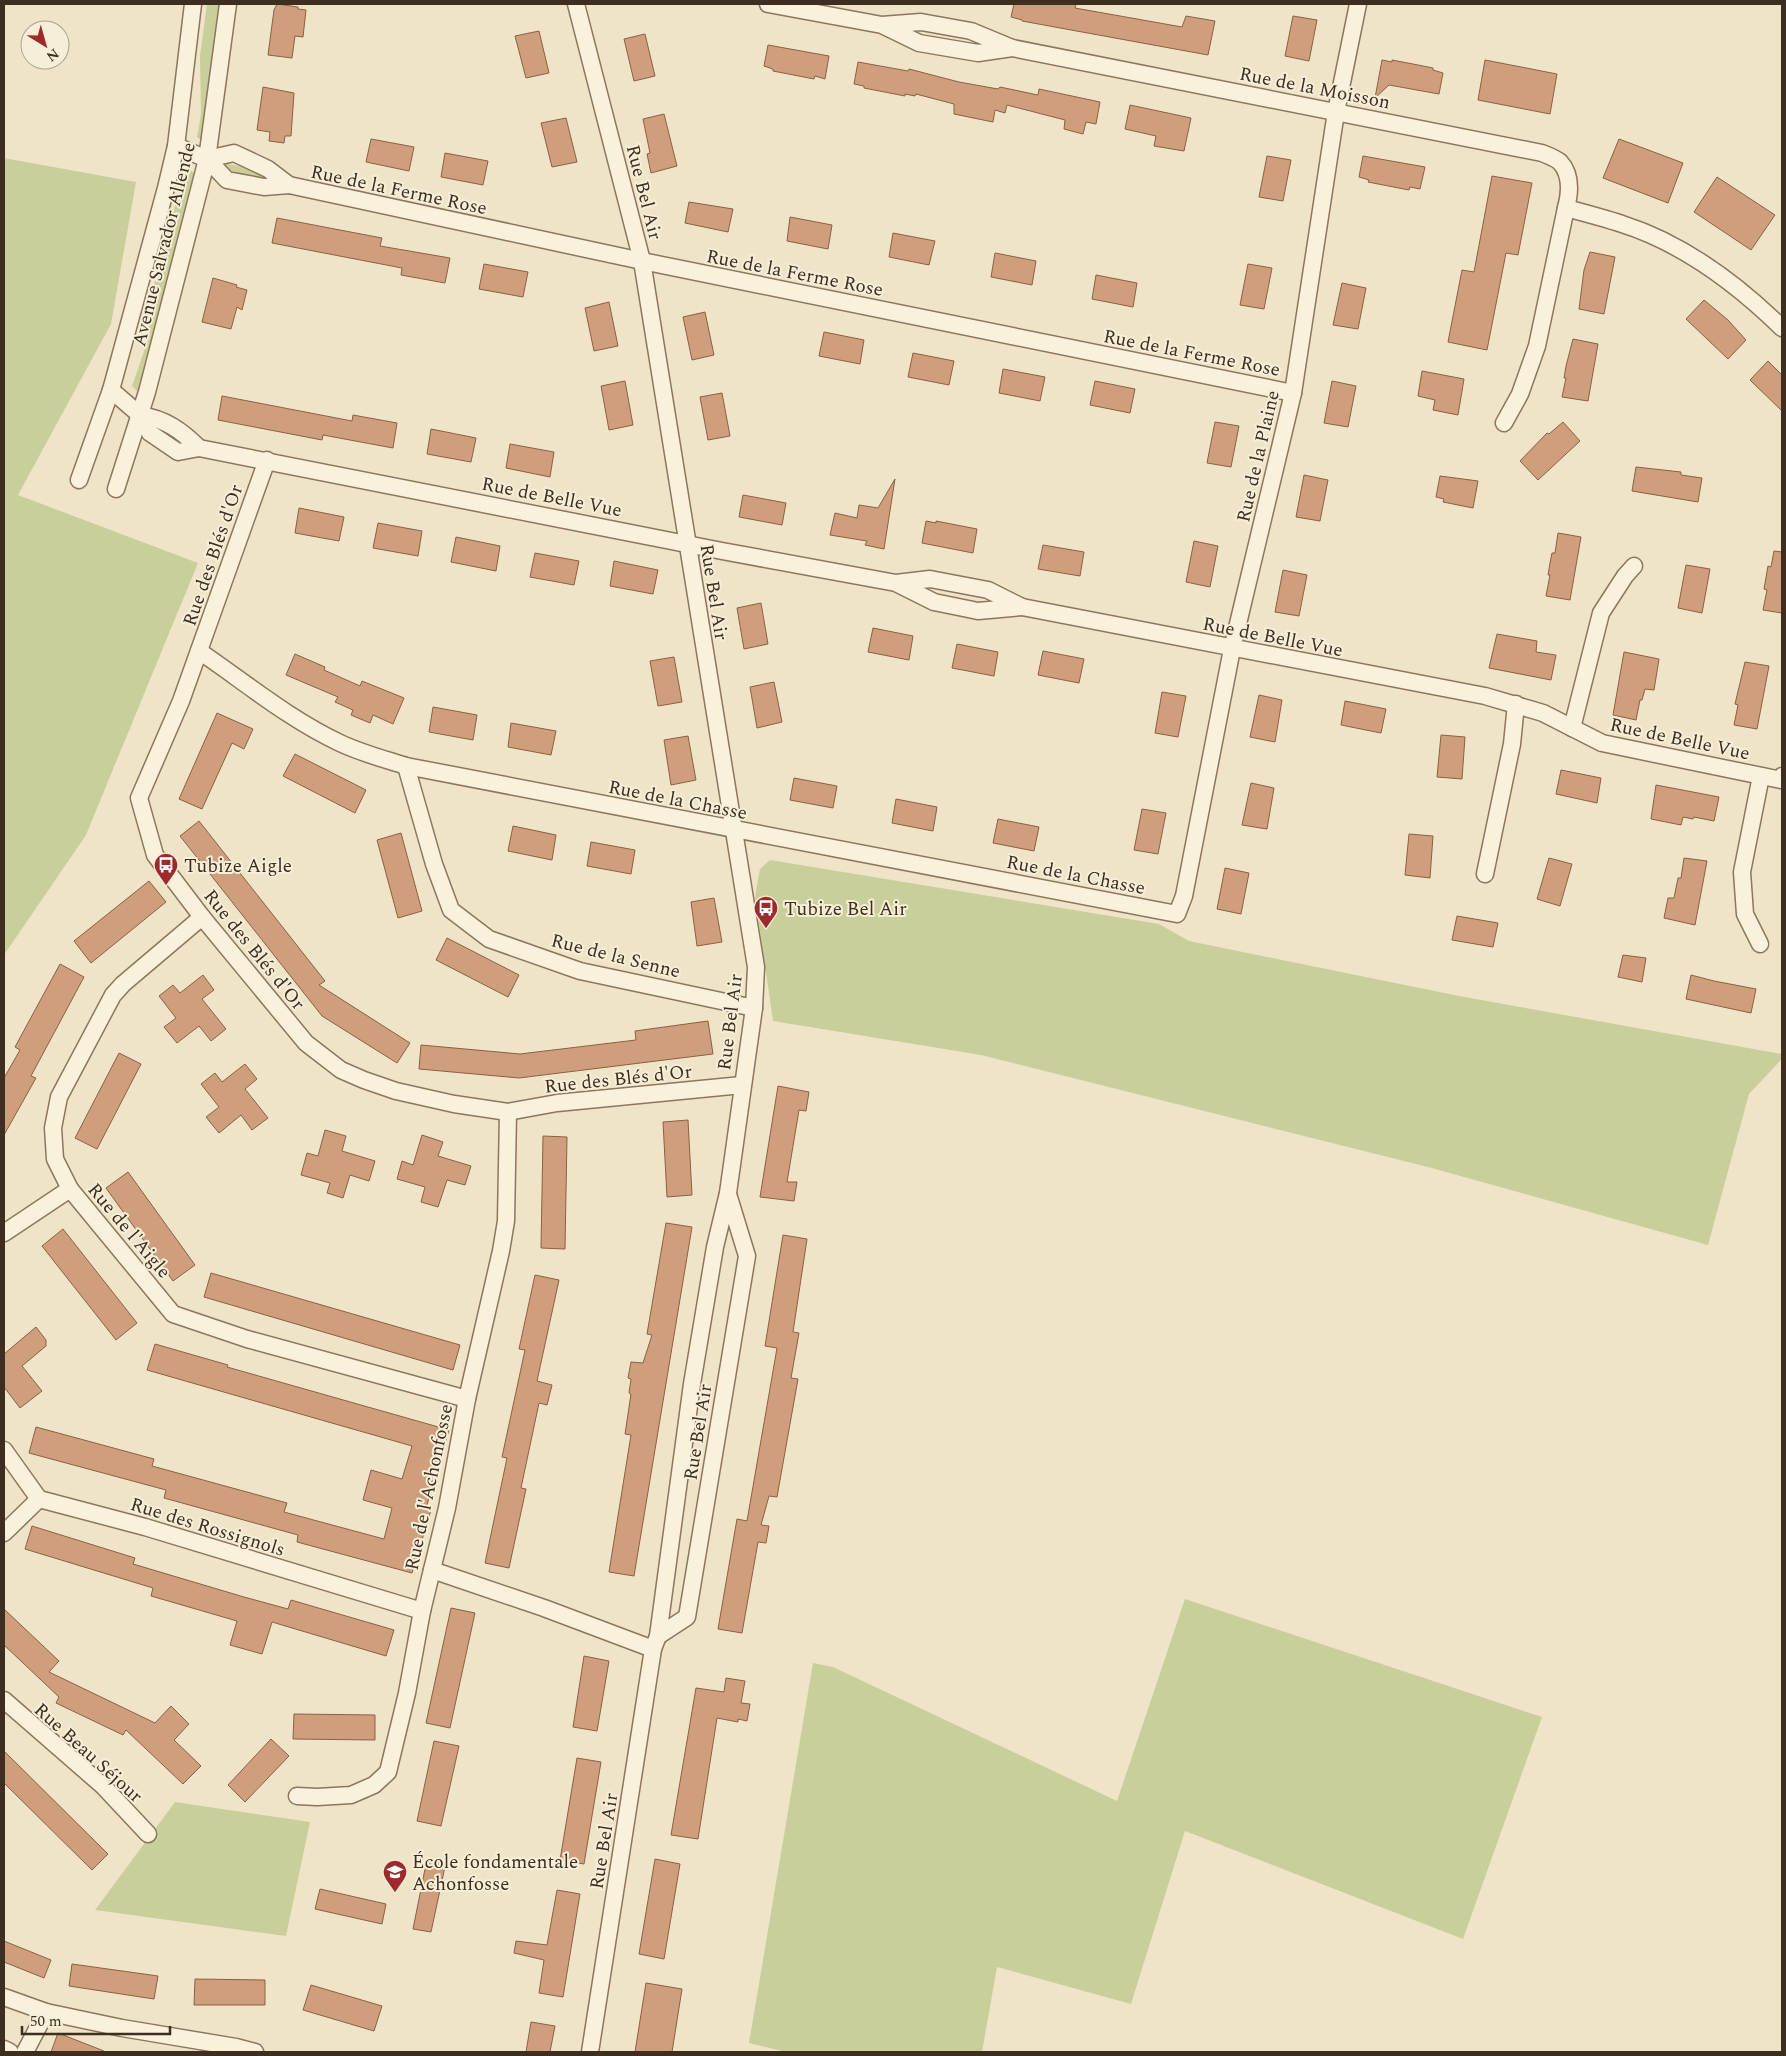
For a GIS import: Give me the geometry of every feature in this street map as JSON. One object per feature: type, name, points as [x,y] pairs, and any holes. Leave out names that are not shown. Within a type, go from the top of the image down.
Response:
[{"type":"street","name":"Avenue Salvador Allende","points":[[79,480],[111,390],[166,188],[176,146],[193,4]]},
{"type":"street","name":"Avenue Salvador Allende","points":[[116,489],[140,415],[207,159],[228,4]]},
{"type":"street","name":"Rue Bel Air","points":[[576,4],[642,261],[686,543],[756,967],[754,1008],[728,1192],[715,1247],[692,1384],[655,1643],[590,2052]]},
{"type":"street","name":"Rue de la Moisson","points":[[768,4],[882,25],[919,43],[978,53],[1012,48],[1542,152],[1560,162],[1568,178],[1570,192],[1537,346],[1520,394],[1504,423]]},
{"type":"street","name":"Rue de la Plaine","points":[[1177,914],[1184,896],[1232,648],[1293,393],[1336,112],[1358,4]]},
{"type":"street","name":"Rue de la Ferme Rose","points":[[176,146],[207,159],[227,180],[264,187],[289,185],[642,261],[1293,393]]},
{"type":"street","name":"Rue de la Ferme Rose","points":[[207,159],[234,154],[268,170],[289,185]]},
{"type":"street","points":[[1566,208],[1624,224],[1665,242],[1715,272],[1742,291],[1782,328]]},
{"type":"street","name":"Rue de Belle Vue","points":[[111,390],[140,415],[158,418],[185,434],[199,448],[722,551],[896,583],[934,602],[978,611],[1022,606]]},
{"type":"street","name":"Rue des Blés d'Or","points":[[266,460],[200,651],[181,701],[138,798],[155,855],[202,917],[306,1043],[341,1070],[364,1080],[396,1090],[454,1104],[508,1112],[556,1103],[742,1085]]},
{"type":"street","points":[[1572,728],[1601,613],[1625,576],[1634,566]]},
{"type":"street","name":"Rue de Belle Vue","points":[[896,583],[930,579],[988,590],[1022,606],[1485,696],[1544,713],[1602,743],[1761,776],[1782,778]]},
{"type":"street","name":"Rue de la Chasse","points":[[200,651],[299,721],[340,743],[366,754],[406,766],[1177,914]]},
{"type":"street","points":[[1485,874],[1512,744],[1516,704]]},
{"type":"street","name":"Rue de la Senne","points":[[406,766],[434,864],[452,910],[489,939],[580,971],[754,1008]]},
{"type":"street","points":[[1760,944],[1744,914],[1742,872],[1761,776]]},
{"type":"street","name":"Rue de l'Aigle","points":[[202,917],[123,984],[113,995],[59,1097],[53,1128],[55,1159],[70,1189],[173,1314],[247,1339],[467,1399]]},
{"type":"street","name":"Rue de l'Achonfosse","points":[[297,1796],[317,1798],[351,1795],[374,1785],[388,1772],[407,1693],[422,1612],[449,1499],[467,1399],[506,1221],[508,1112]]},
{"type":"street","points":[[4,1233],[70,1189]]},
{"type":"street","name":"Rue Bel Air","points":[[655,1643],[687,1617],[747,1256],[728,1192]]},
{"type":"street","points":[[4,1450],[39,1499],[4,1533]]},
{"type":"street","name":"Rue des Rossignols","points":[[39,1499],[145,1527],[422,1612]]},
{"type":"street","points":[[432,1570],[655,1643]]},
{"type":"street","name":"Rue Beau Séjour","points":[[4,1700],[103,1786],[148,1834]]},
{"type":"street","points":[[4,1997],[46,2012],[255,2052]]},
{"type":"street","points":[[25,2052],[46,2012]]},
{"type":"street","points":[[4,2049],[10,2052]]},
{"type":"green space","points":[[207,4],[222,4],[204,142],[197,137],[201,114],[200,56]]},
{"type":"green space","points":[[4,158],[136,182],[111,324],[18,495],[198,563],[86,835],[4,955]]},
{"type":"green space","points":[[223,165],[250,169],[264,175],[263,178],[234,172],[224,167]]},
{"type":"green space","points":[[189,169],[197,176],[159,322],[138,392],[132,386],[149,337],[149,304],[184,172]]},
{"type":"green space","points":[[770,860],[1159,924],[1189,941],[1459,996],[1782,1054],[1782,1059],[1749,1094],[1708,1245],[1428,1167],[981,1055],[773,1021],[755,897],[760,869]]},
{"type":"green space","points":[[1185,1599],[1542,1717],[1463,1939],[1185,1831],[1131,2004],[997,1967],[982,2052],[786,2052],[749,2043],[813,1663],[833,1667],[1117,1801]]},
{"type":"green space","points":[[175,1802],[310,1822],[286,1936],[95,1910]]},
{"type":"building","points":[[277,4],[306,10],[303,37],[295,36],[292,58],[268,55],[274,10]]},
{"type":"building","points":[[1014,4],[1076,4],[1075,8],[1182,27],[1186,16],[1215,21],[1208,55],[1022,21],[1011,17]]},
{"type":"building","points":[[1293,16],[1317,20],[1309,61],[1285,56]]},
{"type":"building","points":[[539,31],[549,73],[526,78],[515,36]]},
{"type":"building","points":[[645,34],[655,76],[634,81],[624,39]]},
{"type":"building","points":[[768,45],[829,56],[825,79],[815,76],[814,79],[773,71],[773,69],[764,66]]},
{"type":"building","points":[[1382,60],[1392,62],[1392,60],[1433,68],[1433,70],[1443,73],[1439,94],[1389,85],[1375,98]]},
{"type":"building","points":[[1485,60],[1557,74],[1550,114],[1478,100]]},
{"type":"building","points":[[858,62],[908,71],[909,69],[959,82],[998,89],[1000,87],[1038,95],[1039,89],[1100,102],[1096,124],[1086,122],[1083,134],[1064,129],[1065,120],[1007,105],[1005,113],[995,110],[993,122],[954,114],[954,104],[916,94],[915,96],[905,94],[905,96],[864,88],[864,86],[854,84]]},
{"type":"building","points":[[263,87],[294,93],[291,136],[285,136],[284,143],[269,141],[270,132],[257,130]]},
{"type":"building","points":[[1130,105],[1191,118],[1184,151],[1154,146],[1156,136],[1125,129]]},
{"type":"building","points":[[664,114],[677,166],[651,173],[647,154],[650,153],[643,119]]},
{"type":"building","points":[[566,118],[577,162],[552,167],[541,123]]},
{"type":"building","points":[[371,139],[414,147],[409,171],[366,162]]},
{"type":"building","points":[[1619,139],[1683,163],[1668,203],[1603,178]]},
{"type":"building","points":[[445,153],[488,161],[483,185],[441,177]]},
{"type":"building","points":[[1267,156],[1291,160],[1283,201],[1259,197]]},
{"type":"building","points":[[1363,156],[1425,167],[1420,189],[1410,187],[1409,190],[1368,182],[1369,180],[1359,177]]},
{"type":"building","points":[[1492,176],[1532,183],[1518,255],[1506,253],[1487,350],[1448,342],[1462,270],[1474,272]]},
{"type":"building","points":[[1717,177],[1775,215],[1751,250],[1694,212]]},
{"type":"building","points":[[689,202],[733,209],[728,232],[685,223]]},
{"type":"building","points":[[790,217],[832,225],[828,249],[787,241]]},
{"type":"building","points":[[277,218],[382,238],[380,246],[450,258],[445,283],[401,275],[402,268],[272,243]]},
{"type":"building","points":[[893,233],[935,241],[929,265],[889,257]]},
{"type":"building","points":[[1590,252],[1615,257],[1604,314],[1579,309],[1584,270]]},
{"type":"building","points":[[995,253],[1036,261],[1032,285],[991,277]]},
{"type":"building","points":[[484,264],[528,272],[523,297],[479,289]]},
{"type":"building","points":[[1248,264],[1272,268],[1264,309],[1240,305]]},
{"type":"building","points":[[1096,275],[1137,283],[1133,307],[1092,299]]},
{"type":"building","points":[[213,278],[247,290],[242,310],[237,307],[231,329],[202,322]]},
{"type":"building","points":[[1342,283],[1366,288],[1358,329],[1333,325]]},
{"type":"building","points":[[1704,300],[1728,320],[1746,340],[1728,359],[1686,319]]},
{"type":"building","points":[[609,302],[618,346],[594,351],[585,308]]},
{"type":"building","points":[[705,312],[714,355],[692,360],[683,317]]},
{"type":"building","points":[[824,332],[864,340],[860,364],[819,356]]},
{"type":"building","points":[[1573,339],[1598,344],[1588,401],[1562,397],[1566,378],[1564,378],[1566,366]]},
{"type":"building","points":[[913,353],[954,361],[949,385],[908,377]]},
{"type":"building","points":[[1768,361],[1782,375],[1782,411],[1750,380]]},
{"type":"building","points":[[1003,369],[1045,377],[1040,401],[999,393]]},
{"type":"building","points":[[1422,371],[1464,379],[1458,415],[1433,410],[1435,400],[1418,396]]},
{"type":"building","points":[[625,381],[633,425],[609,430],[601,386]]},
{"type":"building","points":[[1095,381],[1135,389],[1130,413],[1090,405]]},
{"type":"building","points":[[1332,381],[1356,386],[1348,427],[1324,423]]},
{"type":"building","points":[[722,393],[730,436],[708,440],[700,397]]},
{"type":"building","points":[[222,396],[352,421],[353,415],[397,423],[393,448],[323,435],[322,440],[218,420]]},
{"type":"building","points":[[1215,422],[1239,426],[1231,467],[1207,463]]},
{"type":"building","points":[[1563,422],[1580,441],[1538,480],[1520,461],[1547,433],[1549,434]]},
{"type":"building","points":[[431,429],[476,438],[471,462],[427,454]]},
{"type":"building","points":[[510,444],[554,452],[550,477],[506,468]]},
{"type":"building","points":[[1636,467],[1681,472],[1681,475],[1702,478],[1698,502],[1632,491]]},
{"type":"building","points":[[1304,475],[1328,480],[1320,521],[1296,517]]},
{"type":"building","points":[[1440,476],[1478,481],[1473,508],[1443,502],[1444,499],[1436,497]]},
{"type":"building","points":[[895,479],[884,549],[865,545],[867,541],[830,535],[835,513],[857,518],[859,505],[878,508]]},
{"type":"building","points":[[743,495],[786,503],[782,525],[739,517]]},
{"type":"building","points":[[299,508],[344,517],[339,541],[295,533]]},
{"type":"building","points":[[926,521],[936,523],[936,521],[977,529],[973,553],[922,543]]},
{"type":"building","points":[[378,523],[422,531],[418,556],[373,548]]},
{"type":"building","points":[[1558,533],[1581,537],[1570,600],[1546,596],[1550,563],[1552,553],[1555,553]]},
{"type":"building","points":[[456,537],[500,546],[496,571],[451,562]]},
{"type":"building","points":[[1194,541],[1218,546],[1210,587],[1186,582]]},
{"type":"building","points":[[1043,545],[1084,552],[1080,576],[1038,569]]},
{"type":"building","points":[[1774,551],[1782,552],[1782,613],[1763,610],[1767,590],[1764,589],[1768,566],[1771,567]]},
{"type":"building","points":[[535,553],[579,561],[574,585],[530,577]]},
{"type":"building","points":[[614,561],[658,570],[653,594],[610,586]]},
{"type":"building","points":[[1686,565],[1710,569],[1702,613],[1678,608]]},
{"type":"building","points":[[1283,570],[1307,575],[1299,616],[1275,612]]},
{"type":"building","points":[[761,603],[768,644],[744,649],[737,608]]},
{"type":"building","points":[[873,628],[913,636],[909,660],[868,652]]},
{"type":"building","points":[[1497,634],[1537,641],[1536,652],[1556,655],[1551,680],[1489,668]]},
{"type":"building","points":[[957,644],[998,652],[994,676],[952,668]]},
{"type":"building","points":[[1043,651],[1084,659],[1079,683],[1038,675]]},
{"type":"building","points":[[1624,652],[1659,659],[1654,690],[1645,689],[1642,700],[1640,700],[1636,720],[1613,715]]},
{"type":"building","points":[[295,654],[325,667],[324,670],[360,686],[362,681],[404,698],[393,724],[373,715],[370,723],[351,715],[353,710],[335,702],[338,697],[286,675]]},
{"type":"building","points":[[674,657],[682,702],[658,706],[650,661]]},
{"type":"building","points":[[1745,662],[1769,666],[1757,729],[1734,725],[1738,705],[1735,704]]},
{"type":"building","points":[[774,682],[782,722],[757,728],[750,687]]},
{"type":"building","points":[[1162,692],[1186,696],[1178,737],[1155,733]]},
{"type":"building","points":[[1259,695],[1282,700],[1275,742],[1250,737]]},
{"type":"building","points":[[1345,701],[1386,709],[1381,733],[1341,725]]},
{"type":"building","points":[[433,707],[477,715],[473,740],[429,732]]},
{"type":"building","points":[[217,713],[253,729],[244,749],[232,743],[202,809],[179,799]]},
{"type":"building","points":[[511,723],[556,731],[551,755],[508,747]]},
{"type":"building","points":[[1441,735],[1465,737],[1462,779],[1437,777]]},
{"type":"building","points":[[688,736],[696,780],[671,785],[664,740]]},
{"type":"building","points":[[295,754],[366,790],[355,813],[283,776]]},
{"type":"building","points":[[1561,770],[1601,778],[1597,803],[1556,794]]},
{"type":"building","points":[[794,778],[837,786],[833,808],[790,800]]},
{"type":"building","points":[[1251,783],[1274,788],[1267,829],[1242,825]]},
{"type":"building","points":[[1656,785],[1719,797],[1714,821],[1683,817],[1681,825],[1651,819]]},
{"type":"building","points":[[896,799],[937,807],[933,831],[892,823]]},
{"type":"building","points":[[1142,809],[1166,813],[1158,854],[1134,850]]},
{"type":"building","points":[[998,819],[1039,827],[1034,851],[993,843]]},
{"type":"building","points":[[199,821],[325,981],[319,985],[410,1043],[397,1063],[322,1016],[180,836]]},
{"type":"building","points":[[513,826],[556,835],[552,860],[508,851]]},
{"type":"building","points":[[401,833],[422,911],[398,918],[377,840]]},
{"type":"building","points":[[1409,834],[1433,836],[1430,878],[1405,875]]},
{"type":"building","points":[[591,842],[635,850],[631,874],[587,866]]},
{"type":"building","points":[[1549,858],[1572,864],[1560,906],[1537,899]]},
{"type":"building","points":[[1684,858],[1707,861],[1695,925],[1664,918],[1668,898],[1674,898],[1678,878],[1681,878]]},
{"type":"building","points":[[1225,868],[1249,873],[1241,914],[1217,909]]},
{"type":"building","points":[[149,881],[166,902],[91,963],[74,941]]},
{"type":"building","points":[[714,898],[722,942],[697,946],[691,902]]},
{"type":"building","points":[[1457,916],[1498,923],[1493,947],[1452,940]]},
{"type":"building","points":[[447,938],[519,975],[508,997],[436,960]]},
{"type":"building","points":[[1623,955],[1646,958],[1642,982],[1618,977]]},
{"type":"building","points":[[60,964],[84,977],[31,1076],[36,1078],[4,1135],[4,1078],[20,1050],[15,1047]]},
{"type":"building","points":[[203,975],[214,990],[202,999],[226,1029],[211,1041],[199,1026],[177,1043],[164,1027],[176,1018],[159,996],[173,985],[180,993]]},
{"type":"building","points":[[1691,975],[1756,989],[1751,1013],[1686,999]]},
{"type":"building","points":[[708,1021],[713,1054],[519,1078],[419,1069],[421,1045],[520,1054],[636,1040],[635,1031]]},
{"type":"building","points":[[119,1053],[141,1064],[97,1149],[75,1138]]},
{"type":"building","points":[[245,1064],[257,1079],[245,1089],[268,1118],[252,1130],[241,1115],[219,1133],[206,1117],[219,1107],[201,1084],[215,1073],[222,1082]]},
{"type":"building","points":[[778,1086],[809,1092],[806,1111],[799,1110],[787,1182],[797,1182],[794,1201],[760,1197]]},
{"type":"building","points":[[688,1120],[692,1195],[667,1197],[663,1122]]},
{"type":"building","points":[[325,1130],[346,1136],[342,1151],[375,1161],[369,1181],[350,1175],[343,1198],[327,1193],[330,1183],[301,1175],[307,1153],[318,1156]]},
{"type":"building","points":[[422,1135],[443,1142],[438,1156],[471,1166],[465,1185],[447,1180],[438,1207],[421,1202],[425,1187],[397,1179],[402,1161],[413,1165]]},
{"type":"building","points":[[543,1136],[567,1137],[565,1249],[541,1248]]},
{"type":"building","points":[[128,1172],[195,1265],[173,1281],[106,1188]]},
{"type":"building","points":[[666,1223],[692,1227],[634,1576],[609,1572],[631,1435],[625,1434],[631,1394],[629,1393],[631,1379],[628,1378],[631,1362],[643,1363],[652,1335],[647,1334]]},
{"type":"building","points":[[63,1229],[137,1323],[116,1340],[42,1246]]},
{"type":"building","points":[[783,1235],[807,1239],[793,1332],[799,1333],[791,1378],[798,1379],[777,1497],[769,1496],[761,1525],[769,1526],[766,1543],[758,1542],[742,1633],[718,1629],[737,1519],[747,1521],[777,1348],[765,1346]]},
{"type":"building","points":[[211,1273],[460,1345],[453,1370],[204,1297]]},
{"type":"building","points":[[535,1275],[559,1280],[537,1381],[552,1385],[547,1405],[539,1403],[521,1488],[526,1489],[509,1568],[485,1563],[507,1458],[502,1457],[525,1350],[519,1349]]},
{"type":"building","points":[[36,1327],[46,1340],[46,1346],[22,1366],[42,1391],[20,1408],[4,1387],[4,1354]]},
{"type":"building","points":[[155,1344],[228,1365],[227,1367],[449,1430],[426,1508],[431,1510],[412,1573],[297,1542],[298,1535],[164,1498],[166,1490],[29,1453],[36,1427],[154,1459],[152,1466],[287,1503],[284,1512],[384,1539],[392,1508],[363,1500],[371,1470],[402,1479],[412,1446],[147,1370]]},
{"type":"building","points":[[32,1526],[135,1558],[133,1564],[244,1597],[288,1609],[291,1600],[394,1630],[386,1656],[272,1622],[262,1654],[230,1645],[237,1621],[151,1596],[153,1588],[25,1549]]},
{"type":"building","points":[[451,1608],[475,1613],[450,1728],[426,1723]]},
{"type":"building","points":[[4,1609],[59,1661],[49,1672],[155,1723],[171,1706],[189,1724],[174,1740],[201,1766],[183,1784],[126,1730],[123,1735],[56,1703],[59,1697],[4,1645]]},
{"type":"building","points":[[584,1656],[609,1661],[597,1731],[573,1727]]},
{"type":"building","points":[[726,1678],[745,1681],[741,1703],[750,1704],[747,1721],[738,1719],[738,1722],[717,1718],[698,1839],[671,1835],[696,1688],[724,1692]]},
{"type":"building","points":[[294,1714],[375,1715],[375,1740],[293,1739]]},
{"type":"building","points":[[271,1739],[289,1756],[245,1802],[228,1785]]},
{"type":"building","points":[[434,1741],[459,1746],[441,1826],[417,1821]]},
{"type":"building","points":[[4,1751],[108,1854],[92,1870],[4,1783]]},
{"type":"building","points":[[577,1758],[601,1762],[584,1864],[560,1860]]},
{"type":"building","points":[[427,1859],[446,1862],[431,1932],[413,1929]]},
{"type":"building","points":[[655,1859],[680,1864],[664,1959],[639,1954]]},
{"type":"building","points":[[320,1889],[386,1904],[382,1924],[315,1909]]},
{"type":"building","points":[[557,1890],[580,1894],[563,1997],[539,1993],[544,1960],[514,1953],[516,1941],[547,1945]]},
{"type":"building","points":[[4,1941],[51,1960],[44,1978],[4,1962]]},
{"type":"building","points":[[72,1964],[158,1976],[154,1999],[69,1986]]},
{"type":"building","points":[[195,1979],[265,1980],[265,2005],[194,2005]]},
{"type":"building","points":[[646,1983],[682,1989],[672,2052],[635,2052]]},
{"type":"building","points":[[311,1985],[382,2006],[374,2031],[303,2010]]},
{"type":"building","points":[[531,2022],[555,2026],[550,2052],[526,2052]]},
{"type":"building","points":[[58,2033],[104,2051],[51,2052]]},
{"type":"place","name":"Tubize Aigle","points":[[166,886]]},
{"type":"place","name":"Tubize Bel Air","points":[[766,929]]},
{"type":"place","name":"École fondamentale Achonfosse","points":[[395,1893]]}]
